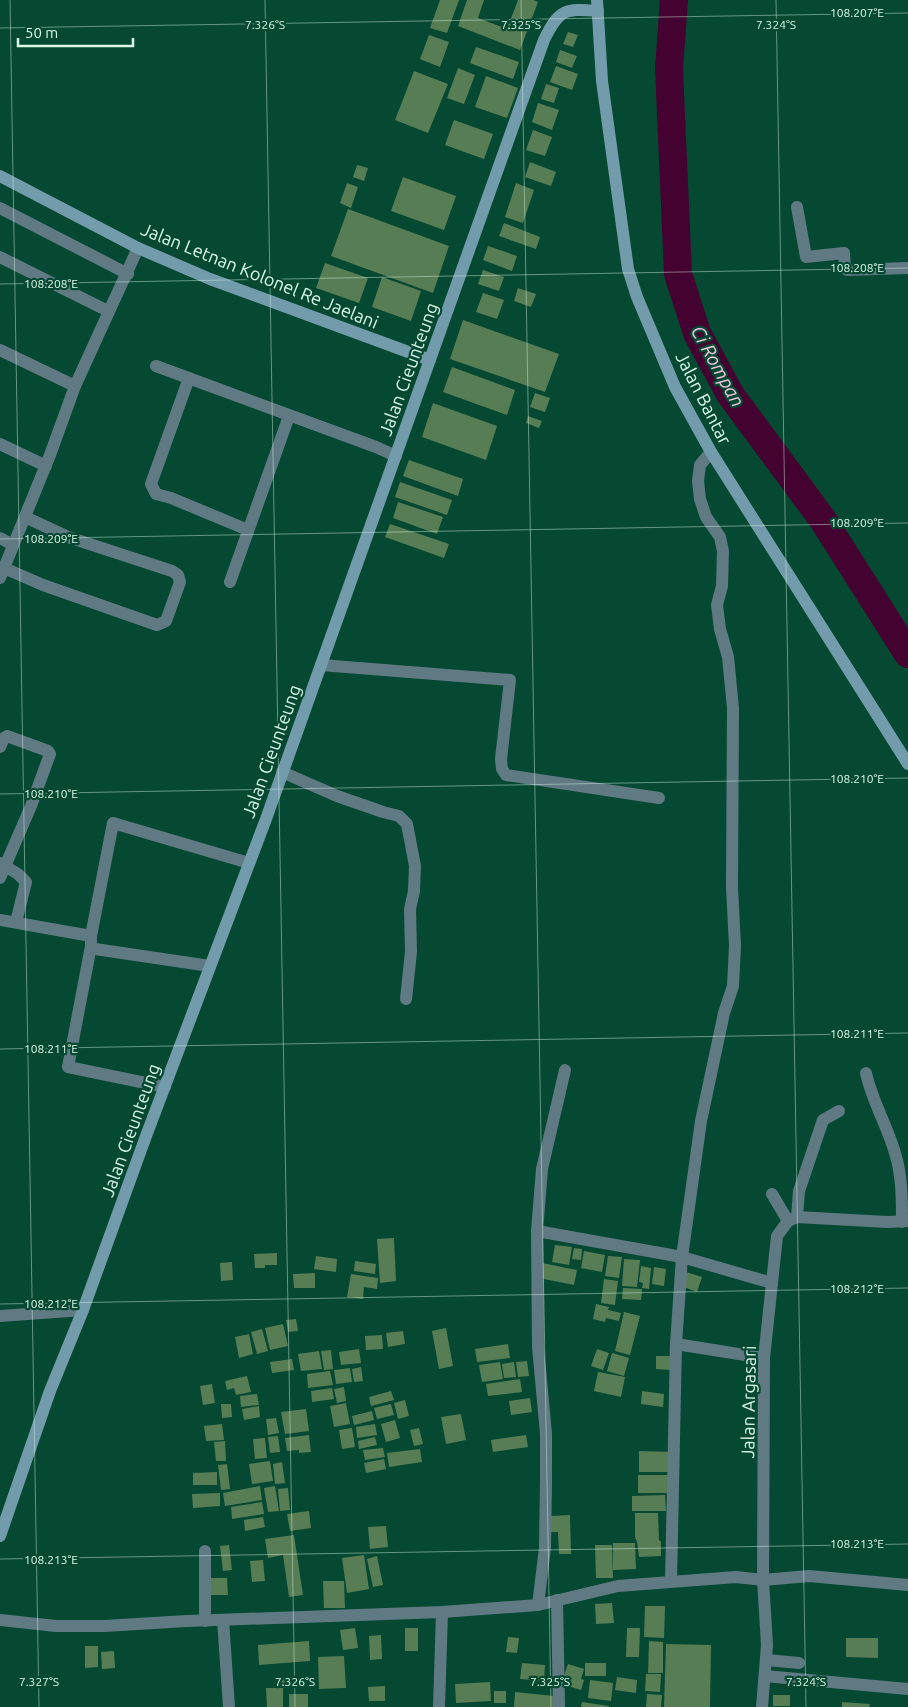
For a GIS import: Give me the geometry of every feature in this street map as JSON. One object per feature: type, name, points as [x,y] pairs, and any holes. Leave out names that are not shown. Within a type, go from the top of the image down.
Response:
[{"type":"street","name":"Jalan Cieunteung","points":[[0,1536],[50,1391],[83,1310],[282,772],[544,40],[553,21],[563,12],[598,6]]},
{"type":"street","name":"Jalan Bantar","points":[[598,6],[602,81],[628,269],[637,297],[675,387],[711,452],[908,764]]},
{"type":"street","name":"Jalan Letnan Kolonel Re Jaelani","points":[[0,176],[138,248],[210,279],[430,360]]},
{"type":"street","points":[[796,207],[806,257],[844,253],[845,268],[847,270],[908,268]]},
{"type":"street","points":[[0,208],[128,274]]},
{"type":"street","points":[[25,517],[68,537],[172,571],[178,575],[180,582],[166,621],[158,625],[43,585],[2,573],[14,545],[25,517],[46,466],[75,386],[108,311],[128,274],[138,248]]},
{"type":"street","points":[[0,257],[108,311]]},
{"type":"street","points":[[0,350],[75,386]]},
{"type":"street","points":[[156,366],[396,456]]},
{"type":"street","points":[[189,378],[151,484],[156,494],[171,498],[248,530]]},
{"type":"street","points":[[230,582],[289,416]]},
{"type":"street","points":[[0,444],[46,466]]},
{"type":"street","points":[[672,1581],[676,1344],[682,1257],[701,1121],[724,1013],[733,986],[735,946],[732,887],[733,708],[728,657],[720,629],[717,605],[722,586],[723,551],[720,537],[706,517],[700,499],[698,481],[700,465],[711,452]]},
{"type":"street","points":[[0,538],[14,545]]},
{"type":"street","points":[[321,664],[510,680],[501,759],[502,769],[506,775],[659,798]]},
{"type":"street","points":[[0,747],[7,736],[50,754],[31,806],[2,864],[0,878]]},
{"type":"street","points":[[282,772],[337,796],[399,816],[407,824],[412,842],[415,866],[414,891],[410,909],[411,952],[406,999]]},
{"type":"street","points":[[165,1087],[68,1067],[113,823],[249,862]]},
{"type":"street","points":[[2,864],[26,882],[16,922]]},
{"type":"street","points":[[0,920],[16,922],[91,941],[95,949],[210,966]]},
{"type":"street","points":[[538,1605],[545,1548],[546,1434],[538,1347],[537,1231],[542,1169],[565,1070]]},
{"type":"street","points":[[772,1194],[793,1219],[905,1222],[896,1154],[870,1094],[866,1073]]},
{"type":"street","points":[[793,1219],[799,1191],[823,1120],[839,1111]]},
{"type":"street","name":"Jalan Argasari","points":[[762,1707],[767,1660],[763,1580],[764,1358],[777,1236],[793,1219]]},
{"type":"street","points":[[537,1231],[682,1257],[772,1283]]},
{"type":"street","points":[[0,1316],[83,1310]]},
{"type":"street","points":[[676,1344],[764,1358]]},
{"type":"street","points":[[204,1551],[205,1621]]},
{"type":"street","points":[[0,1620],[56,1626],[82,1626],[442,1612],[538,1605],[618,1586],[736,1577],[763,1580],[809,1576],[908,1585]]},
{"type":"street","points":[[557,1600],[559,1707]]},
{"type":"street","points":[[439,1707],[442,1612]]},
{"type":"street","points":[[223,1620],[229,1707]]},
{"type":"street","points":[[767,1660],[799,1663]]},
{"type":"street","points":[[765,1676],[908,1689]]},
{"type":"building","points":[[440,0],[459,0],[447,33],[430,28]]},
{"type":"building","points":[[467,0],[484,0],[478,18],[507,29],[518,0],[538,2],[520,50],[458,26]]},
{"type":"building","points":[[568,32],[578,35],[573,47],[563,44]]},
{"type":"building","points":[[429,35],[449,42],[440,67],[420,59]]},
{"type":"building","points":[[476,47],[519,62],[513,79],[470,63]]},
{"type":"building","points":[[560,50],[577,56],[572,68],[556,62]]},
{"type":"building","points":[[556,66],[578,74],[572,90],[550,82]]},
{"type":"building","points":[[458,68],[475,75],[464,104],[447,98]]},
{"type":"building","points":[[414,71],[448,84],[428,133],[395,120]]},
{"type":"building","points":[[486,76],[518,88],[507,118],[475,107]]},
{"type":"building","points":[[546,84],[559,88],[554,103],[541,99]]},
{"type":"building","points":[[538,103],[559,110],[552,130],[532,122]]},
{"type":"building","points":[[454,120],[493,134],[484,159],[445,145]]},
{"type":"building","points":[[533,130],[552,137],[545,156],[526,150]]},
{"type":"building","points":[[530,162],[556,172],[551,186],[525,177]]},
{"type":"building","points":[[357,165],[368,168],[364,181],[353,177]]},
{"type":"building","points":[[403,177],[456,196],[444,230],[391,211]]},
{"type":"building","points":[[347,183],[358,187],[351,208],[340,203]]},
{"type":"building","points":[[516,183],[534,190],[523,223],[505,217]]},
{"type":"building","points":[[348,209],[449,246],[433,293],[331,256]]},
{"type":"building","points":[[504,223],[540,237],[536,249],[499,236]]},
{"type":"building","points":[[488,246],[517,256],[512,271],[483,260]]},
{"type":"building","points":[[325,263],[368,278],[359,303],[316,288]]},
{"type":"building","points":[[483,270],[504,277],[499,291],[478,284]]},
{"type":"building","points":[[382,277],[421,291],[411,321],[372,307]]},
{"type":"building","points":[[518,288],[536,294],[531,307],[514,301]]},
{"type":"building","points":[[483,293],[504,300],[497,319],[476,312]]},
{"type":"building","points":[[463,320],[559,354],[545,392],[450,359]]},
{"type":"building","points":[[452,367],[515,390],[507,415],[443,392]]},
{"type":"building","points":[[535,393],[550,398],[545,412],[530,407]]},
{"type":"building","points":[[433,403],[497,426],[486,460],[422,437]]},
{"type":"building","points":[[528,416],[542,421],[539,428],[526,423]]},
{"type":"building","points":[[409,460],[463,479],[458,496],[403,476]]},
{"type":"building","points":[[400,482],[452,500],[447,515],[395,497]]},
{"type":"building","points":[[398,502],[443,517],[437,534],[393,518]]},
{"type":"building","points":[[390,524],[449,544],[444,558],[385,537]]},
{"type":"building","points":[[394,1238],[396,1281],[380,1283],[377,1239]]},
{"type":"building","points":[[555,1245],[572,1247],[569,1265],[552,1262]]},
{"type":"building","points":[[574,1248],[582,1249],[581,1260],[572,1259]]},
{"type":"building","points":[[584,1251],[605,1255],[602,1272],[581,1268]]},
{"type":"building","points":[[277,1253],[277,1265],[265,1265],[265,1268],[255,1268],[254,1254]]},
{"type":"building","points":[[316,1256],[337,1259],[336,1272],[314,1269]]},
{"type":"building","points":[[608,1256],[622,1257],[619,1278],[605,1276]]},
{"type":"building","points":[[624,1259],[640,1260],[637,1287],[622,1286]]},
{"type":"building","points":[[355,1261],[376,1264],[375,1274],[354,1271]]},
{"type":"building","points":[[232,1262],[233,1280],[221,1281],[220,1263]]},
{"type":"building","points":[[542,1263],[577,1270],[574,1285],[539,1278]]},
{"type":"building","points":[[641,1266],[651,1268],[649,1289],[642,1288],[643,1283],[639,1282]]},
{"type":"building","points":[[654,1267],[666,1269],[664,1286],[652,1284]]},
{"type":"building","points":[[686,1272],[702,1277],[697,1292],[681,1286]]},
{"type":"building","points":[[315,1273],[315,1288],[294,1288],[293,1274]]},
{"type":"building","points":[[351,1274],[378,1278],[377,1289],[364,1287],[363,1299],[347,1297]]},
{"type":"building","points":[[604,1279],[618,1281],[615,1305],[601,1303]]},
{"type":"building","points":[[623,1288],[642,1289],[641,1300],[622,1299]]},
{"type":"building","points":[[596,1304],[609,1307],[608,1310],[621,1313],[619,1321],[606,1318],[605,1322],[593,1319]]},
{"type":"building","points":[[624,1312],[640,1316],[630,1355],[615,1351]]},
{"type":"building","points":[[296,1319],[298,1331],[288,1332],[286,1320]]},
{"type":"building","points":[[283,1324],[288,1346],[270,1350],[265,1328]]},
{"type":"building","points":[[446,1328],[453,1366],[439,1369],[432,1331]]},
{"type":"building","points":[[262,1329],[268,1351],[257,1354],[251,1332]]},
{"type":"building","points":[[403,1331],[405,1344],[388,1347],[386,1333]]},
{"type":"building","points":[[249,1334],[253,1354],[239,1358],[235,1337]]},
{"type":"building","points":[[382,1335],[383,1349],[366,1350],[365,1336]]},
{"type":"building","points":[[508,1344],[510,1358],[477,1362],[475,1349]]},
{"type":"building","points":[[359,1349],[361,1363],[341,1365],[339,1352]]},
{"type":"building","points":[[597,1349],[609,1353],[603,1370],[591,1366]]},
{"type":"building","points":[[331,1350],[333,1369],[324,1370],[321,1351]]},
{"type":"building","points":[[319,1351],[322,1369],[301,1371],[298,1354]]},
{"type":"building","points":[[612,1353],[629,1358],[624,1376],[607,1371]]},
{"type":"building","points":[[656,1356],[671,1356],[671,1370],[656,1369]]},
{"type":"building","points":[[292,1359],[294,1370],[272,1373],[270,1362]]},
{"type":"building","points":[[527,1361],[529,1376],[518,1377],[516,1362]]},
{"type":"building","points":[[500,1362],[503,1379],[482,1382],[479,1365]]},
{"type":"building","points":[[514,1362],[516,1377],[504,1378],[502,1364]]},
{"type":"building","points":[[361,1367],[363,1381],[354,1382],[352,1369]]},
{"type":"building","points":[[350,1368],[352,1382],[336,1384],[334,1370]]},
{"type":"building","points":[[330,1371],[333,1385],[308,1388],[307,1374]]},
{"type":"building","points":[[598,1372],[625,1377],[621,1397],[594,1391]]},
{"type":"building","points":[[247,1376],[251,1392],[236,1395],[234,1388],[227,1390],[225,1381]]},
{"type":"building","points":[[520,1379],[522,1392],[488,1396],[486,1384]]},
{"type":"building","points":[[212,1384],[215,1403],[203,1405],[200,1386]]},
{"type":"building","points":[[344,1387],[346,1401],[337,1403],[334,1389]]},
{"type":"building","points":[[332,1388],[334,1399],[312,1402],[311,1391]]},
{"type":"building","points":[[391,1391],[394,1400],[371,1406],[369,1397]]},
{"type":"building","points":[[642,1391],[664,1394],[663,1407],[641,1404]]},
{"type":"building","points":[[257,1394],[259,1405],[241,1407],[240,1396]]},
{"type":"building","points":[[530,1398],[532,1412],[511,1415],[509,1401]]},
{"type":"building","points":[[405,1400],[409,1416],[398,1419],[394,1403]]},
{"type":"building","points":[[346,1403],[350,1424],[334,1427],[330,1406]]},
{"type":"building","points":[[221,1404],[231,1404],[232,1417],[222,1418]]},
{"type":"building","points":[[391,1404],[394,1415],[377,1419],[374,1408]]},
{"type":"building","points":[[259,1406],[260,1417],[244,1420],[242,1409]]},
{"type":"building","points":[[306,1409],[309,1431],[285,1434],[281,1412]]},
{"type":"building","points":[[372,1411],[374,1420],[354,1425],[352,1416]]},
{"type":"building","points":[[461,1414],[466,1440],[446,1444],[441,1417]]},
{"type":"building","points":[[276,1418],[279,1433],[268,1435],[266,1419]]},
{"type":"building","points":[[395,1420],[400,1438],[386,1442],[381,1424]]},
{"type":"building","points":[[222,1424],[224,1440],[206,1441],[204,1426]]},
{"type":"building","points":[[375,1424],[377,1435],[357,1438],[356,1427]]},
{"type":"building","points":[[352,1428],[355,1447],[342,1449],[339,1430]]},
{"type":"building","points":[[419,1428],[423,1444],[414,1446],[410,1430]]},
{"type":"building","points":[[309,1435],[311,1452],[287,1451],[285,1438]]},
{"type":"building","points":[[526,1435],[528,1447],[493,1452],[491,1440]]},
{"type":"building","points":[[278,1436],[280,1452],[270,1453],[268,1437]]},
{"type":"building","points":[[375,1437],[377,1445],[359,1449],[358,1441]]},
{"type":"building","points":[[265,1438],[267,1458],[255,1459],[253,1439]]},
{"type":"building","points":[[225,1441],[226,1461],[216,1461],[214,1442]]},
{"type":"building","points":[[383,1448],[385,1457],[365,1460],[363,1450]]},
{"type":"building","points":[[420,1449],[422,1462],[389,1467],[387,1453]]},
{"type":"building","points":[[639,1451],[672,1452],[672,1472],[639,1472]]},
{"type":"building","points":[[384,1459],[386,1469],[366,1473],[364,1463]]},
{"type":"building","points":[[270,1461],[273,1481],[252,1484],[249,1464]]},
{"type":"building","points":[[282,1462],[285,1483],[275,1484],[273,1464]]},
{"type":"building","points":[[227,1464],[230,1489],[221,1490],[218,1465]]},
{"type":"building","points":[[217,1472],[217,1485],[193,1485],[193,1473]]},
{"type":"building","points":[[638,1475],[670,1475],[670,1493],[638,1493]]},
{"type":"building","points":[[260,1486],[262,1500],[225,1506],[223,1493]]},
{"type":"building","points":[[275,1486],[279,1511],[268,1512],[264,1488]]},
{"type":"building","points":[[288,1488],[290,1510],[280,1511],[278,1489]]},
{"type":"building","points":[[220,1493],[220,1506],[193,1508],[192,1494]]},
{"type":"building","points":[[665,1495],[666,1511],[632,1511],[632,1496]]},
{"type":"building","points":[[262,1502],[264,1514],[232,1519],[231,1507]]},
{"type":"building","points":[[309,1511],[311,1528],[290,1531],[287,1514]]},
{"type":"building","points":[[635,1513],[658,1513],[661,1556],[639,1557],[635,1537]]},
{"type":"building","points":[[570,1515],[571,1554],[559,1554],[558,1532],[551,1532],[550,1516]]},
{"type":"building","points":[[263,1517],[265,1527],[245,1531],[244,1520]]},
{"type":"building","points":[[386,1526],[388,1547],[370,1549],[368,1527]]},
{"type":"building","points":[[294,1535],[303,1595],[289,1597],[283,1555],[268,1558],[265,1539]]},
{"type":"building","points":[[613,1543],[635,1543],[636,1569],[613,1570]]},
{"type":"building","points":[[229,1545],[232,1570],[223,1571],[220,1546]]},
{"type":"building","points":[[595,1545],[612,1545],[613,1578],[596,1578]]},
{"type":"building","points":[[364,1555],[369,1589],[347,1593],[342,1558]]},
{"type":"building","points":[[377,1556],[383,1585],[373,1587],[367,1559]]},
{"type":"building","points":[[263,1560],[265,1581],[252,1582],[250,1561]]},
{"type":"building","points":[[210,1578],[227,1578],[228,1595],[211,1595]]},
{"type":"building","points":[[323,1581],[344,1581],[345,1608],[324,1608]]},
{"type":"building","points":[[612,1603],[614,1623],[596,1624],[595,1604]]},
{"type":"building","points":[[645,1606],[665,1606],[664,1638],[644,1637]]},
{"type":"building","points":[[355,1628],[358,1648],[343,1650],[340,1630]]},
{"type":"building","points":[[405,1628],[418,1628],[418,1651],[405,1651]]},
{"type":"building","points":[[627,1628],[640,1628],[639,1657],[626,1657]]},
{"type":"building","points":[[381,1635],[382,1659],[370,1660],[369,1636]]},
{"type":"building","points":[[508,1637],[519,1638],[517,1653],[506,1652]]},
{"type":"building","points":[[846,1638],[878,1638],[878,1658],[846,1657]]},
{"type":"building","points":[[309,1641],[310,1661],[259,1665],[258,1645]]},
{"type":"building","points":[[649,1641],[663,1642],[663,1673],[648,1673]]},
{"type":"building","points":[[666,1644],[711,1645],[710,1707],[664,1707]]},
{"type":"building","points":[[85,1646],[98,1646],[98,1667],[85,1668]]},
{"type":"building","points":[[114,1651],[115,1668],[102,1669],[101,1652]]},
{"type":"building","points":[[344,1656],[346,1688],[319,1689],[318,1657]]},
{"type":"building","points":[[522,1663],[545,1665],[544,1681],[520,1679]]},
{"type":"building","points":[[585,1663],[606,1663],[606,1676],[585,1676]]},
{"type":"building","points":[[568,1664],[584,1669],[581,1679],[584,1680],[581,1690],[561,1684]]},
{"type":"building","points":[[646,1674],[661,1674],[660,1692],[645,1691]]},
{"type":"building","points":[[291,1677],[292,1685],[276,1686],[276,1678]]},
{"type":"building","points":[[617,1677],[637,1680],[636,1693],[615,1690]]},
{"type":"building","points":[[590,1680],[613,1683],[611,1701],[588,1698]]},
{"type":"building","points":[[490,1682],[491,1701],[456,1703],[455,1684]]},
{"type":"building","points":[[385,1686],[385,1701],[369,1701],[368,1687]]},
{"type":"building","points":[[266,1688],[283,1688],[283,1707],[267,1707]]},
{"type":"building","points":[[494,1691],[506,1691],[506,1703],[494,1703]]},
{"type":"building","points":[[515,1692],[554,1696],[553,1707],[514,1707]]},
{"type":"building","points":[[289,1694],[308,1694],[308,1707],[289,1707]]},
{"type":"building","points":[[647,1694],[662,1695],[661,1707],[646,1707]]},
{"type":"building","points":[[773,1695],[790,1695],[790,1706],[773,1706]]},
{"type":"building","points":[[582,1702],[609,1706],[609,1707],[581,1707]]},
{"type":"building","points":[[842,1702],[870,1704],[869,1707],[842,1707]]},
{"type":"waterway","name":"Ci Rompan","points":[[674,0],[669,69],[678,274],[697,333],[730,394],[823,520],[908,654]]}]
